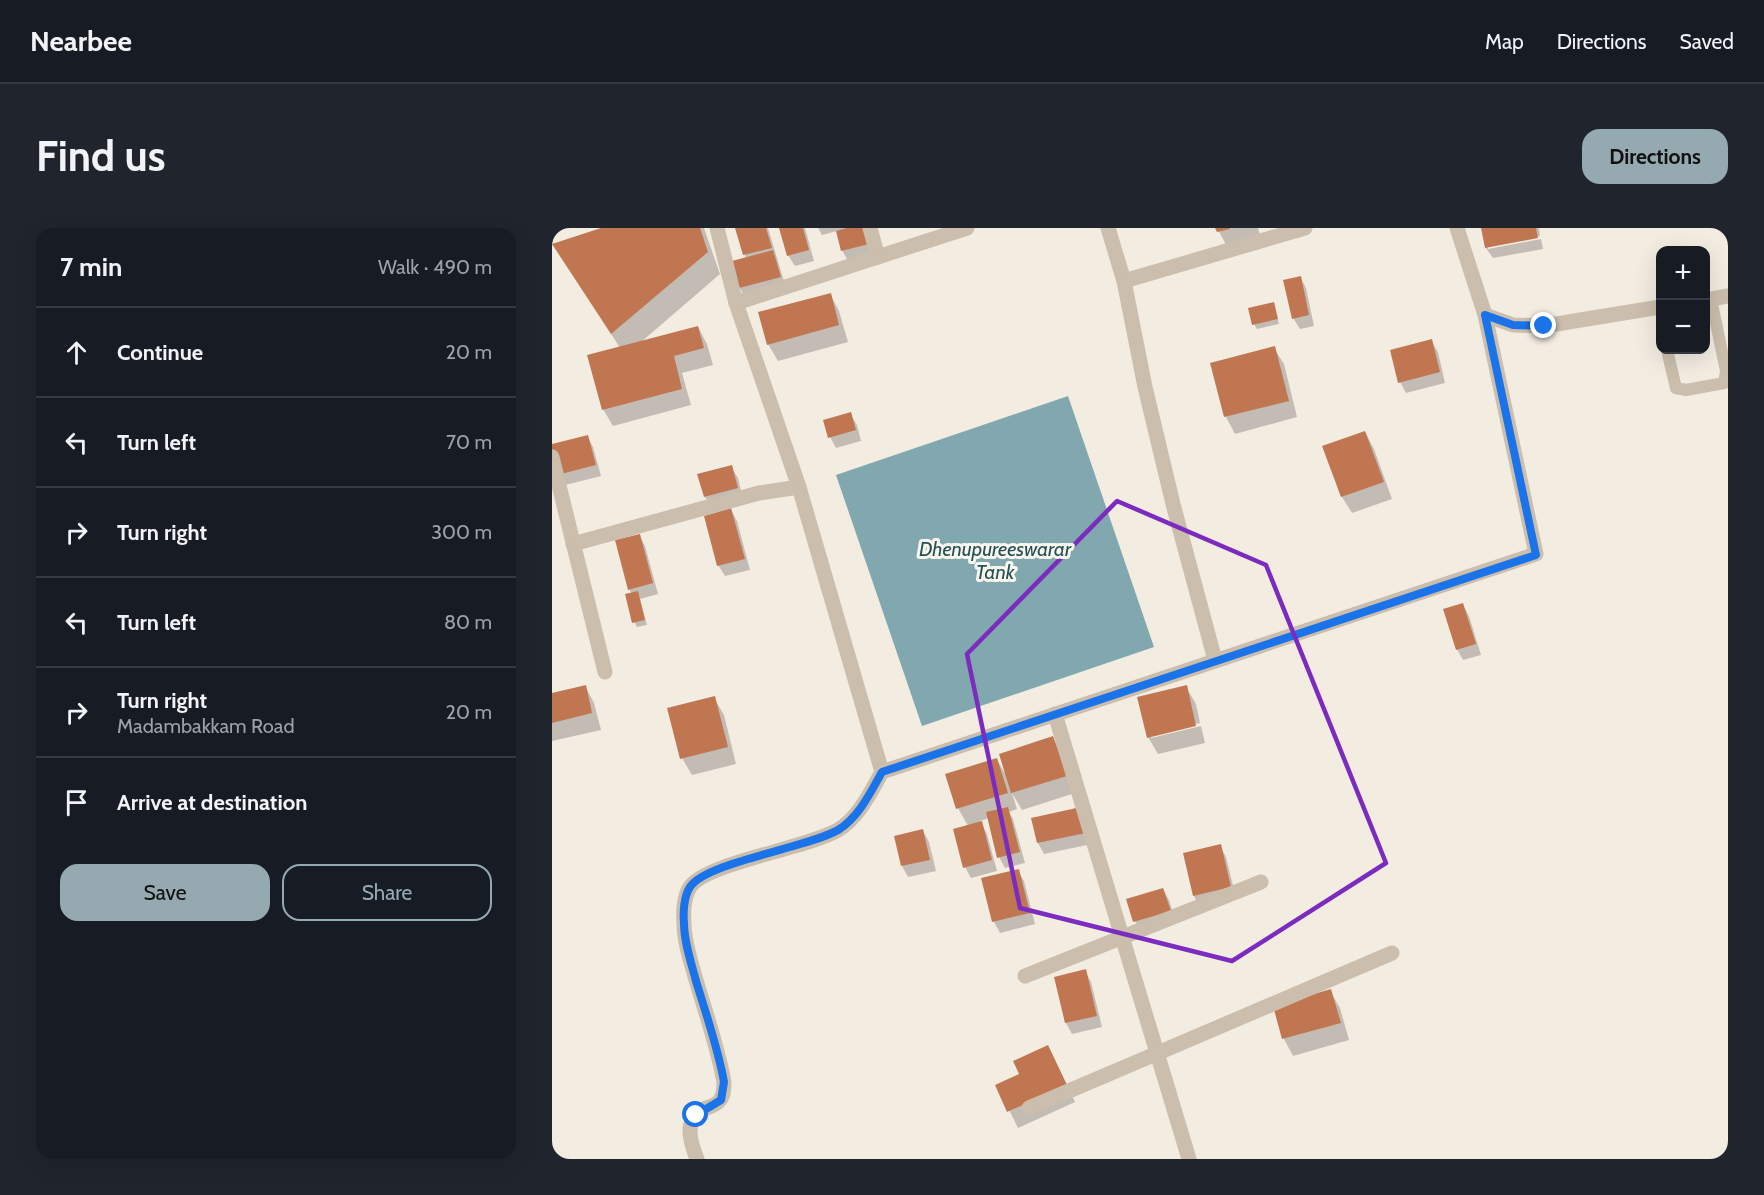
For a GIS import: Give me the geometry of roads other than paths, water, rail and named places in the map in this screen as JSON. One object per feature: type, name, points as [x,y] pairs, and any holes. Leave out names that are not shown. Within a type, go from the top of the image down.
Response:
[{"type":"street","points":[[717,228],[736,303],[799,487],[882,772]]},
{"type":"street","points":[[870,228],[878,257]]},
{"type":"street","points":[[736,303],[967,228]]},
{"type":"street","points":[[1108,228],[1124,281],[1145,387],[1215,660]]},
{"type":"street","points":[[1124,281],[1305,228]]},
{"type":"street","points":[[696,1159],[689,1132],[692,1120],[701,1111],[721,1100],[724,1082],[686,941],[684,913],[690,887],[695,881],[714,870],[805,843],[839,829],[859,812],[882,772],[1536,555],[1485,315],[1457,228]]},
{"type":"street","points":[[1710,299],[1728,296]]},
{"type":"street","points":[[1485,315],[1513,325],[1544,326],[1656,312]]},
{"type":"street","points":[[552,457],[555,490],[573,544],[605,672]]},
{"type":"street","points":[[573,544],[759,493],[799,487]]},
{"type":"street","points":[[1055,714],[1189,1159]]},
{"type":"street","points":[[1025,976],[1261,882]]},
{"type":"street","points":[[1029,1108],[1392,953]]},
{"type":"lane","points":[[1668,354],[1676,388],[1686,390],[1724,383],[1726,371],[1708,300]]},
{"type":"lane","points":[[1710,337],[1719,336]]},
{"type":"water","name":"Dhenupureeswarar Tank","points":[[1068,396],[1154,647],[922,726],[836,475]]}]
